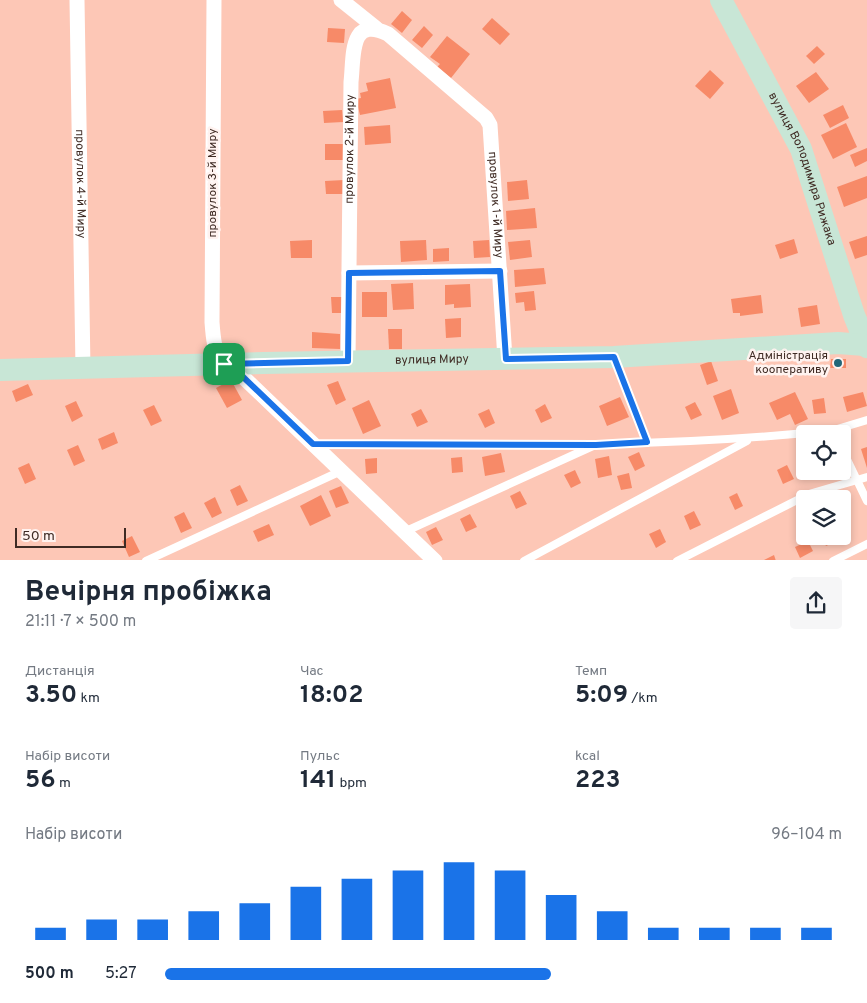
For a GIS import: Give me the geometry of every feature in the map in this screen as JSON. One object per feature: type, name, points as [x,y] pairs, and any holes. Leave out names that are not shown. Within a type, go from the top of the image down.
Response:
[{"type":"street","name":"провулок 4-й Миру","points":[[76,0],[83,368]]},
{"type":"street","name":"провулок 3-й Миру","points":[[214,0],[212,322],[215,346],[224,364]]},
{"type":"street","points":[[341,0],[376,28]]},
{"type":"street","name":"вулиця Володимира Рижака","points":[[721,0],[801,149],[866,346]]},
{"type":"street","name":"провулок 2-й Миру","points":[[348,361],[351,82],[356,38],[361,31],[368,27],[376,28]]},
{"type":"street","name":"провулок 1-й Миру","points":[[376,28],[388,34],[438,76],[486,118],[490,125],[506,359]]},
{"type":"street","points":[[349,273],[500,271]]},
{"type":"street","name":"вулиця Миру","points":[[0,370],[348,361],[614,357],[832,344],[866,346]]},
{"type":"street","points":[[224,364],[240,374],[435,560]]},
{"type":"lane","points":[[614,357],[647,442]]},
{"type":"lane","points":[[851,426],[867,420]]},
{"type":"lane","points":[[313,444],[596,445],[749,440],[796,436]]},
{"type":"lane","points":[[524,560],[749,440]]},
{"type":"lane","points":[[404,532],[596,445]]},
{"type":"lane","points":[[851,469],[867,501]]},
{"type":"lane","points":[[146,560],[341,471]]},
{"type":"lane","points":[[677,560],[809,494],[867,477]]},
{"type":"lane","points":[[833,560],[867,544]]},
{"type":"building","points":[[402,11],[412,20],[402,33],[391,24]]},
{"type":"building","points":[[492,18],[510,34],[500,45],[482,29]]},
{"type":"building","points":[[424,26],[433,35],[422,48],[412,40]]},
{"type":"building","points":[[328,28],[345,29],[344,43],[327,42]]},
{"type":"building","points":[[447,36],[470,54],[451,78],[437,67],[440,64],[430,57]]},
{"type":"building","points":[[817,46],[825,54],[814,64],[806,56]]},
{"type":"building","points":[[710,70],[724,83],[710,99],[695,86]]},
{"type":"building","points":[[816,72],[829,89],[809,103],[796,86]]},
{"type":"building","points":[[390,78],[396,108],[360,115],[356,99],[361,98],[360,93],[368,91],[366,83]]},
{"type":"building","points":[[843,105],[849,118],[830,128],[823,115]]},
{"type":"building","points":[[342,110],[343,122],[324,123],[323,111]]},
{"type":"building","points":[[846,123],[857,147],[833,159],[821,135]]},
{"type":"building","points":[[390,125],[391,143],[365,145],[364,127]]},
{"type":"building","points":[[325,144],[344,144],[345,160],[325,160]]},
{"type":"building","points":[[867,148],[867,161],[855,167],[850,155]]},
{"type":"building","points":[[867,176],[867,198],[844,207],[837,187]]},
{"type":"building","points":[[344,180],[344,194],[326,194],[325,181]]},
{"type":"building","points":[[527,180],[529,199],[508,201],[507,182]]},
{"type":"building","points":[[535,208],[537,228],[507,230],[506,211]]},
{"type":"building","points":[[867,236],[867,255],[855,259],[849,242]]},
{"type":"building","points":[[794,239],[798,253],[780,259],[775,245]]},
{"type":"building","points":[[312,240],[312,258],[291,258],[290,241]]},
{"type":"building","points":[[426,240],[427,260],[401,262],[400,241]]},
{"type":"building","points":[[489,240],[490,257],[474,258],[473,241]]},
{"type":"building","points":[[530,240],[532,257],[510,260],[508,242]]},
{"type":"building","points":[[449,248],[449,261],[433,262],[433,249]]},
{"type":"building","points":[[544,268],[546,284],[515,287],[514,270]]},
{"type":"building","points":[[413,283],[414,309],[393,310],[391,284]]},
{"type":"building","points":[[470,284],[471,307],[454,308],[454,304],[445,305],[445,285]]},
{"type":"building","points":[[534,291],[536,310],[525,311],[524,302],[516,303],[515,293]]},
{"type":"building","points":[[362,292],[387,292],[387,317],[362,317]]},
{"type":"building","points":[[761,295],[763,313],[740,316],[740,313],[733,313],[731,299]]},
{"type":"building","points":[[331,297],[343,297],[343,313],[332,313]]},
{"type":"building","points":[[817,305],[820,324],[801,327],[798,308]]},
{"type":"building","points":[[461,318],[461,337],[446,338],[445,319]]},
{"type":"building","points":[[388,329],[402,329],[402,349],[389,349]]},
{"type":"building","points":[[312,332],[340,334],[340,349],[312,348]]},
{"type":"building","name":"Адміністрація кооперативу","points":[[831,359],[846,359],[846,368],[830,368]]},
{"type":"building","points":[[711,361],[718,381],[707,385],[700,365]]},
{"type":"building","points":[[231,380],[242,400],[227,408],[216,388]]},
{"type":"building","points":[[338,381],[346,400],[336,405],[327,385]]},
{"type":"building","points":[[28,384],[33,395],[16,402],[12,391]]},
{"type":"building","points":[[731,389],[739,413],[722,420],[713,396]]},
{"type":"building","points":[[795,392],[808,419],[795,425],[790,414],[777,420],[769,403]]},
{"type":"building","points":[[863,392],[867,406],[847,412],[843,397]]},
{"type":"building","points":[[620,397],[629,417],[607,426],[599,406]]},
{"type":"building","points":[[824,398],[826,413],[814,414],[812,400]]},
{"type":"building","points":[[369,400],[381,426],[363,434],[352,408]]},
{"type":"building","points":[[76,401],[83,416],[72,422],[65,406]]},
{"type":"building","points":[[695,402],[702,415],[691,420],[685,407]]},
{"type":"building","points":[[545,404],[552,418],[541,423],[535,410]]},
{"type":"building","points":[[154,405],[162,421],[151,426],[143,410]]},
{"type":"building","points":[[421,409],[428,422],[417,427],[411,414]]},
{"type":"building","points":[[489,409],[495,423],[485,428],[478,414]]},
{"type":"building","points":[[114,432],[118,443],[102,450],[98,439]]},
{"type":"building","points":[[78,445],[85,461],[74,466],[67,450]]},
{"type":"building","points":[[867,447],[867,468],[861,449]]},
{"type":"building","points":[[639,452],[645,466],[635,471],[628,457]]},
{"type":"building","points":[[501,453],[505,472],[485,476],[482,457]]},
{"type":"building","points":[[609,456],[612,475],[598,478],[595,459]]},
{"type":"building","points":[[462,457],[463,472],[452,473],[451,458]]},
{"type":"building","points":[[377,458],[377,473],[366,474],[365,459]]},
{"type":"building","points":[[29,463],[36,479],[25,484],[18,468]]},
{"type":"building","points":[[787,465],[794,479],[783,484],[777,470]]},
{"type":"building","points":[[575,470],[581,483],[571,488],[564,475]]},
{"type":"building","points":[[629,473],[632,488],[621,490],[617,476]]},
{"type":"building","points":[[240,485],[248,501],[237,506],[230,490]]},
{"type":"building","points":[[341,486],[349,503],[336,508],[329,491]]},
{"type":"building","points":[[520,491],[527,504],[516,509],[510,496]]},
{"type":"building","points":[[737,493],[743,506],[735,510],[729,497]]},
{"type":"building","points":[[321,495],[331,516],[310,526],[300,506]]},
{"type":"building","points":[[215,497],[222,513],[212,518],[204,503]]},
{"type":"building","points":[[694,511],[701,525],[690,530],[684,516]]},
{"type":"building","points":[[184,512],[192,528],[181,533],[174,517]]},
{"type":"building","points":[[470,514],[477,527],[466,532],[460,519]]},
{"type":"building","points":[[269,524],[274,535],[258,542],[253,531]]},
{"type":"building","points":[[436,527],[443,540],[432,545],[426,532]]},
{"type":"building","points":[[660,529],[666,542],[656,548],[649,534]]},
{"type":"building","points":[[132,536],[140,552],[129,557],[122,541]]},
{"type":"building","points":[[810,545],[813,551],[800,558],[795,547]]},
{"type":"building","points":[[774,555],[776,560],[764,560]]},
{"type":"place","name":"Адміністрація кооперативу","points":[[838,363]]},
{"type":"route","points":[[500,271],[506,359],[614,357],[647,442],[596,445],[313,444],[240,374],[224,364],[348,361],[349,273],[500,271]]}]
